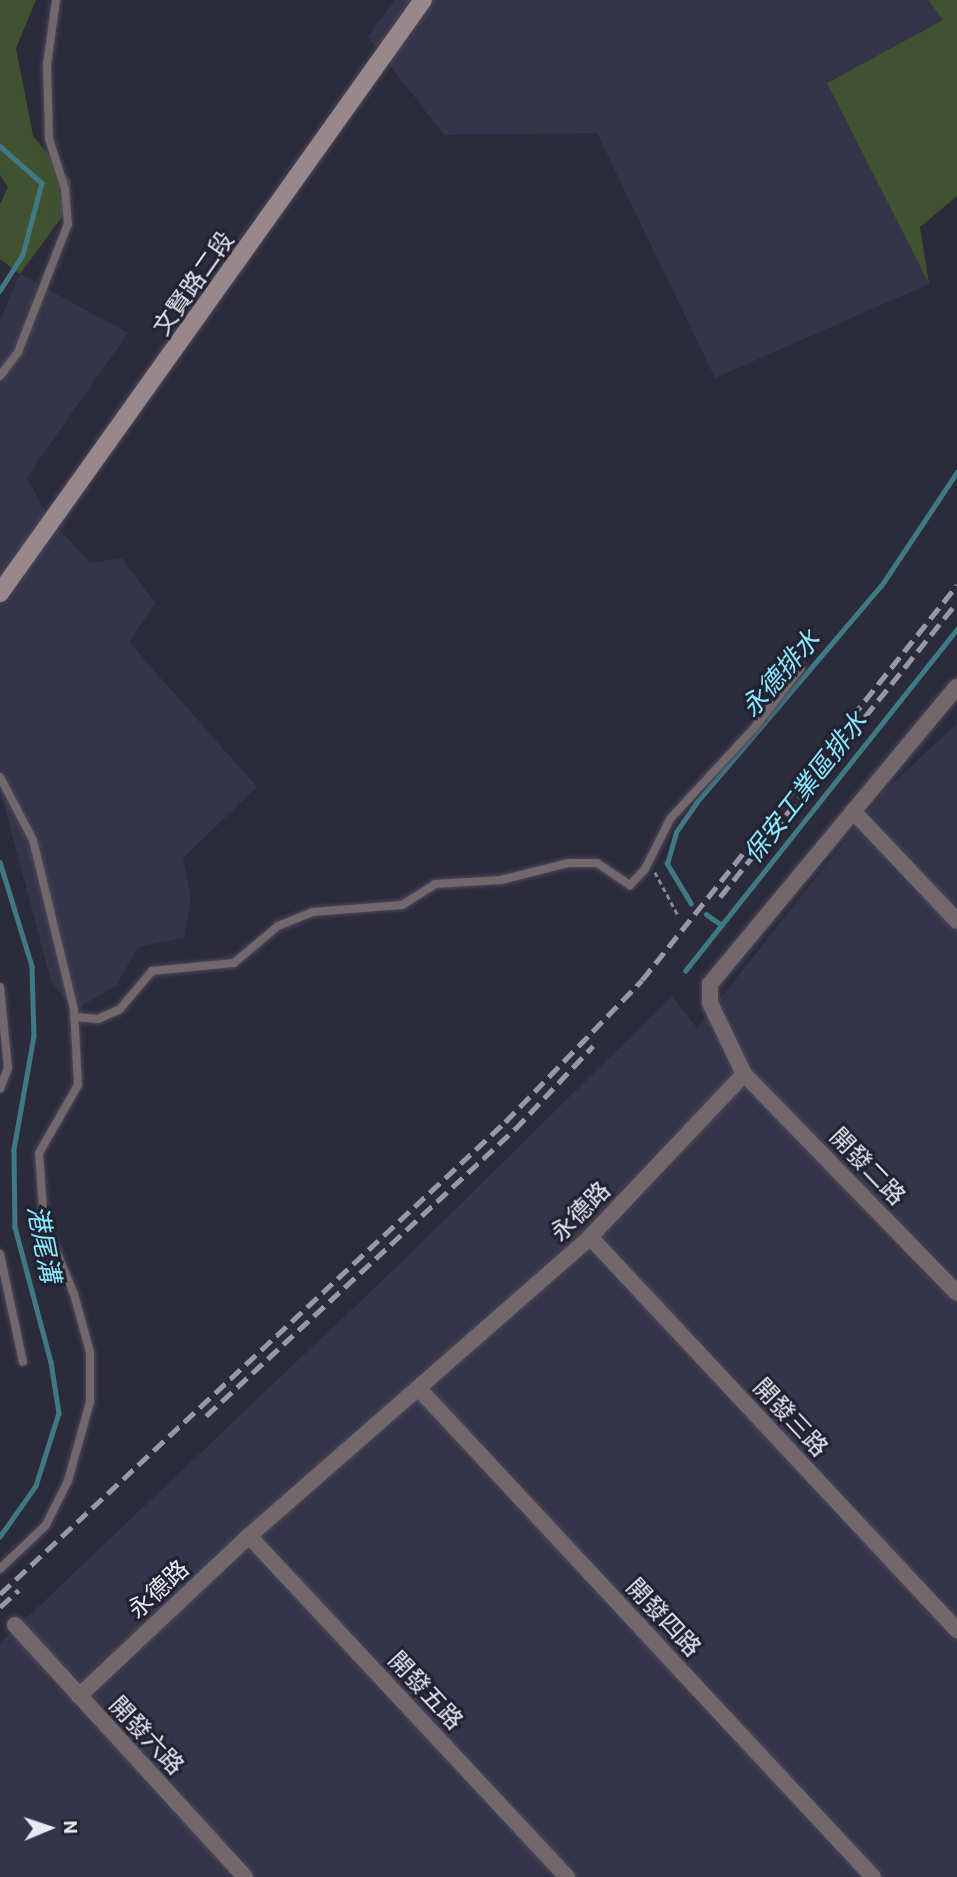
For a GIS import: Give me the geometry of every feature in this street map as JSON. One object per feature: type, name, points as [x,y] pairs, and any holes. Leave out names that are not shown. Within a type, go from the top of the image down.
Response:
[{"type":"street","name":"文賢路二段","points":[[0,593],[140,402],[423,0]]},
{"type":"street","points":[[744,1074],[710,1003],[710,984],[957,687]]},
{"type":"street","points":[[853,811],[957,920]]},
{"type":"street","name":"永德路","points":[[79,1696],[249,1536],[420,1390],[590,1237],[744,1074]]},
{"type":"street","name":"開發二路","points":[[744,1074],[957,1293]]},
{"type":"street","name":"開發三路","points":[[590,1237],[957,1630]]},
{"type":"street","name":"開發四路","points":[[420,1390],[873,1877]]},
{"type":"street","name":"開發五路","points":[[249,1536],[568,1877]]},
{"type":"street","name":"開發六路","points":[[15,1625],[245,1877]]},
{"type":"lane","points":[[0,376],[18,352],[68,224],[65,189],[48,139],[47,65],[56,0]]},
{"type":"lane","points":[[74,1017],[98,1019],[120,1009],[152,971],[234,963],[278,926],[312,912],[402,905],[435,884],[501,880],[568,863],[597,863],[630,885],[650,859],[670,819],[754,728],[800,668]]},
{"type":"lane","points":[[0,777],[33,840],[74,1017],[78,1085],[39,1153],[44,1222],[74,1294],[90,1352],[90,1402],[68,1481],[46,1525],[0,1569]]},
{"type":"lane","points":[[0,987],[8,1068],[0,1089]]},
{"type":"lane","points":[[0,1254],[23,1362]]},
{"type":"path","points":[[650,859],[678,915]]},
{"type":"shaded area","points":[[395,0],[928,0],[943,20],[827,83],[929,284],[715,378],[597,133],[444,135],[368,37]]},
{"type":"shaded area","points":[[20,274],[128,333],[27,477],[48,517],[90,563],[122,558],[155,603],[129,642],[257,787],[183,858],[191,897],[184,938],[138,947],[116,986],[74,1010],[51,981],[0,789],[0,320]]},
{"type":"shaded area","points":[[957,724],[957,1877],[0,1877],[0,1643],[408,1256],[672,996],[697,1028],[884,791]]},
{"type":"green space","points":[[0,0],[36,0],[16,48],[33,136],[71,181],[70,206],[20,274],[0,259],[0,204],[8,187],[0,175]]},
{"type":"green space","points":[[928,0],[957,0],[957,196],[920,227],[929,284],[827,83],[943,20]]},
{"type":"waterway","name":"港尾溝","points":[[0,146],[42,183],[23,255],[0,291]]},
{"type":"waterway","name":"永德排水","points":[[691,904],[667,864],[676,832],[696,803],[881,586],[957,472]]},
{"type":"waterway","name":"保安工業區排水","points":[[685,971],[957,629]]},
{"type":"waterway","name":"港尾溝","points":[[0,862],[32,966],[34,1036],[14,1150],[15,1227],[51,1362],[59,1413],[36,1486],[0,1537]]},
{"type":"waterway","name":"永德排水","points":[[706,914],[722,925]]},
{"type":"railway","points":[[0,1594],[505,1122],[642,980],[957,585]]},
{"type":"railway","points":[[720,897],[957,602]]},
{"type":"railway","points":[[206,1416],[515,1129],[593,1046]]},
{"type":"railway","points":[[0,1607],[19,1590]]}]
